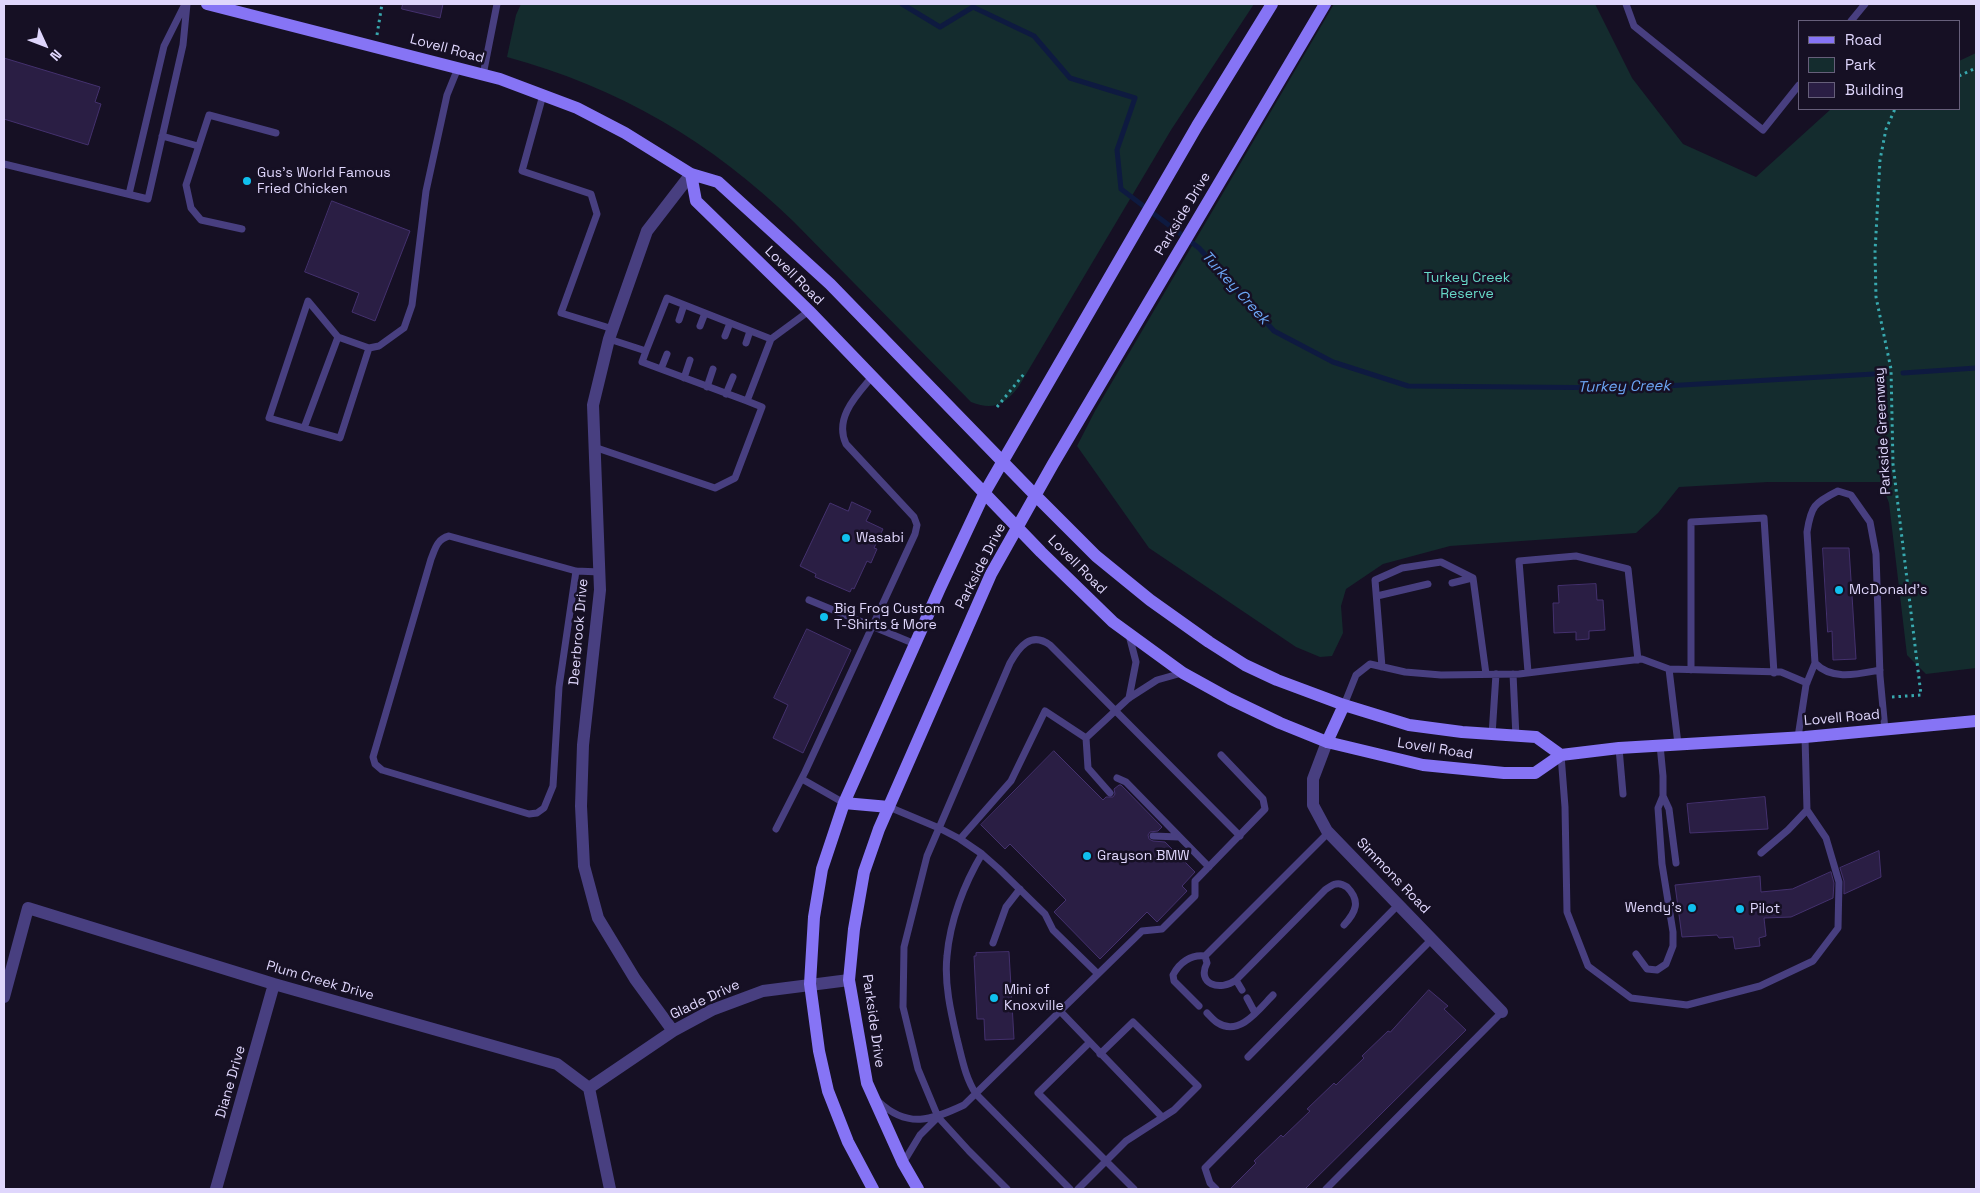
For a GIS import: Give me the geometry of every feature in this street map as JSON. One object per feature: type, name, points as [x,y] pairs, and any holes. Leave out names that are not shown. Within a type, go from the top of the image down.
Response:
[{"type":"main road","name":"Lovell Road","points":[[207,4],[458,68],[544,95],[585,112],[625,133],[691,174],[718,182],[830,284],[1035,495],[1115,572],[1179,622],[1245,665],[1277,680],[1344,705],[1409,725],[1536,738],[1562,755]]},
{"type":"main road","name":"Parkside Drive","points":[[873,1189],[848,1142],[828,1091],[819,1051],[810,984],[814,917],[822,869],[844,803],[985,492],[1148,210],[1272,4]]},
{"type":"main road","name":"Parkside Drive","points":[[918,1189],[903,1163],[867,1083],[849,980],[854,929],[864,872],[879,829],[990,574],[1324,4]]},
{"type":"main road","name":"Lovell Road","points":[[691,174],[696,201],[809,311],[1041,552],[1113,622],[1183,673],[1230,699],[1280,723],[1327,742],[1423,765],[1504,773],[1535,773],[1562,755],[1619,748],[1802,737],[1976,721]]},
{"type":"main road","points":[[1327,742],[1344,705]]},
{"type":"main road","points":[[844,803],[889,807]]},
{"type":"street","name":"Deerbrook Drive","points":[[673,1031],[635,980],[598,918],[584,866],[580,806],[583,745],[600,590],[593,405],[611,334],[647,231],[691,174]]},
{"type":"street","name":"Simmons Road","points":[[1327,742],[1313,779],[1313,805],[1329,832],[1502,1012]]},
{"type":"street","name":"Plum Creek Drive","points":[[4,997],[28,908],[274,984],[557,1064],[589,1088]]},
{"type":"street","name":"Glade Drive","points":[[589,1088],[673,1031],[712,1010],[763,991],[849,980]]},
{"type":"street","name":"Diane Drive","points":[[216,1189],[274,984]]},
{"type":"street","points":[[589,1088],[610,1189]]},
{"type":"lane","points":[[4,164],[148,199],[183,45],[186,4]]},
{"type":"lane","points":[[129,194],[164,46],[186,4]]},
{"type":"lane","points":[[483,75],[497,4]]},
{"type":"lane","points":[[1626,4],[1634,26],[1763,130],[1798,86]]},
{"type":"lane","points":[[1852,20],[1865,4]]},
{"type":"lane","points":[[369,348],[340,438],[269,418],[308,301],[338,337],[369,348],[379,346],[404,328],[412,305],[426,190],[447,95],[458,68]]},
{"type":"lane","points":[[544,95],[522,171],[591,194],[597,214],[561,313],[646,351]]},
{"type":"lane","points":[[242,229],[201,220],[191,208],[186,185],[198,146],[209,116],[276,133]]},
{"type":"lane","points":[[162,136],[198,146]]},
{"type":"lane","points":[[594,447],[715,488],[735,478],[762,407],[642,362],[667,298],[771,339]]},
{"type":"lane","points":[[679,320],[684,305]]},
{"type":"lane","points":[[747,402],[771,339],[809,311]]},
{"type":"lane","points":[[700,326],[705,313]]},
{"type":"lane","points":[[725,336],[730,323]]},
{"type":"lane","points":[[746,343],[750,331]]},
{"type":"lane","points":[[304,428],[338,337]]},
{"type":"lane","points":[[661,369],[666,354]]},
{"type":"lane","points":[[684,378],[690,360]]},
{"type":"lane","points":[[707,386],[713,369]]},
{"type":"lane","points":[[726,394],[733,377]]},
{"type":"lane","points":[[776,829],[802,779],[915,534],[917,525],[914,517],[846,444],[842,436],[842,422],[850,406],[872,377]]},
{"type":"lane","points":[[1562,755],[1567,912],[1588,966],[1631,998],[1687,1005],[1760,986],[1813,961],[1838,928],[1839,882],[1826,838],[1807,810],[1802,737],[1807,683],[1815,663],[1807,532],[1810,512],[1823,498],[1838,491],[1850,495],[1870,522],[1876,554],[1880,670],[1885,730]]},
{"type":"lane","points":[[1691,670],[1691,522],[1764,518],[1774,673]]},
{"type":"lane","points":[[576,571],[559,686],[553,786],[544,808],[537,813],[529,814],[377,767],[373,757],[431,559],[441,539],[449,536],[576,571],[600,572]]},
{"type":"lane","points":[[1528,672],[1519,561],[1576,556],[1628,569],[1638,660]]},
{"type":"lane","points":[[1382,667],[1375,580],[1402,568],[1441,562],[1472,578]]},
{"type":"lane","points":[[1452,583],[1472,578]]},
{"type":"lane","points":[[1472,578],[1486,674]]},
{"type":"lane","points":[[1377,596],[1428,584]]},
{"type":"lane","points":[[809,600],[915,644]]},
{"type":"lane","points":[[1129,633],[1136,662],[1129,698]]},
{"type":"lane","points":[[1008,1189],[938,1117],[918,1069],[903,1007],[904,947],[926,856],[1010,663],[1020,647],[1033,640],[1043,640],[1116,710],[1240,836]]},
{"type":"lane","points":[[1344,705],[1356,675],[1370,664],[1406,672],[1441,675],[1514,674],[1638,660],[1669,669],[1781,672],[1807,683]]},
{"type":"lane","points":[[1815,663],[1822,670],[1845,676],[1880,670]]},
{"type":"lane","points":[[1669,669],[1678,744]]},
{"type":"lane","points":[[1086,738],[1129,698],[1157,680],[1183,673]]},
{"type":"lane","points":[[1492,735],[1496,674]]},
{"type":"lane","points":[[1514,674],[1516,737]]},
{"type":"lane","points":[[960,839],[1011,781],[1045,711],[1086,738]]},
{"type":"lane","points":[[1086,738],[1088,768],[1110,793]]},
{"type":"lane","points":[[1636,954],[1647,969],[1657,970],[1666,964],[1673,946],[1673,932],[1662,864],[1658,808],[1663,796],[1660,745]]},
{"type":"lane","points":[[1619,748],[1624,794]]},
{"type":"lane","points":[[873,1097],[900,1116],[924,1120],[938,1117],[964,1105],[1142,931],[1162,929],[1194,896],[1195,881],[1265,809],[1263,799],[1221,755]]},
{"type":"lane","points":[[1117,778],[1126,782],[1209,867]]},
{"type":"lane","points":[[802,779],[844,803]]},
{"type":"lane","points":[[1663,796],[1669,809],[1676,863]]},
{"type":"lane","points":[[889,807],[939,828],[982,854],[1045,914],[1053,930],[1098,974]]},
{"type":"lane","points":[[1761,853],[1788,830],[1807,810]]},
{"type":"lane","points":[[1199,1006],[1174,981],[1173,975],[1176,969],[1192,956],[1205,956],[1329,832]]},
{"type":"lane","points":[[1153,836],[1179,837]]},
{"type":"lane","points":[[982,854],[972,870],[962,897],[951,931],[947,956],[948,987],[952,1017],[962,1060],[970,1085],[976,1094],[1070,1189]]},
{"type":"lane","points":[[1205,956],[1207,963],[1204,970],[1205,978],[1210,983],[1227,987],[1326,890],[1336,884],[1344,884],[1356,900],[1355,911],[1344,925]]},
{"type":"lane","points":[[992,943],[1006,907],[1020,889]]},
{"type":"lane","points":[[1248,1057],[1400,904]]},
{"type":"lane","points":[[1216,1189],[1210,1184],[1205,1168],[1432,939]]},
{"type":"lane","points":[[1236,980],[1242,990]]},
{"type":"lane","points":[[1207,1013],[1219,1024],[1230,1027],[1242,1024],[1273,995]]},
{"type":"lane","points":[[1247,998],[1255,1013]]},
{"type":"lane","points":[[1060,1011],[1162,1117]]},
{"type":"lane","points":[[1326,1189],[1502,1012]]},
{"type":"lane","points":[[1078,1189],[1126,1141],[1174,1110],[1198,1086],[1133,1022],[1100,1054]]},
{"type":"lane","points":[[1089,1042],[1038,1093],[1134,1189]]},
{"type":"lane","points":[[903,1163],[920,1135],[938,1117]]},
{"type":"path","points":[[375,46],[382,4]]},
{"type":"path","points":[[1960,76],[1976,68]]},
{"type":"path","name":"Parkside Greenway","points":[[1882,698],[1922,695],[1893,464],[1891,369],[1876,297],[1875,252],[1880,160],[1886,129],[1895,110]]},
{"type":"path","points":[[997,407],[1024,374]]},
{"type":"green space","points":[[521,4],[1254,4],[1171,130],[1019,386],[1003,402],[986,406],[971,402],[794,222],[763,193],[730,167],[661,121],[625,101],[548,69],[507,57],[516,15]]},
{"type":"green space","name":"Turkey Creek Reserve","points":[[1334,4],[1595,4],[1632,78],[1683,144],[1756,177],[1830,110],[1960,110],[1960,61],[1976,53],[1976,668],[1926,674],[1907,655],[1889,503],[1881,482],[1768,482],[1679,487],[1658,513],[1636,533],[1450,546],[1383,564],[1346,589],[1341,606],[1343,633],[1332,656],[1320,657],[1296,647],[1149,548],[1077,446],[1095,411]]},
{"type":"building","points":[[403,4],[443,4],[440,18],[402,9]]},
{"type":"building","points":[[4,58],[100,87],[95,102],[101,104],[88,145],[4,119]]},
{"type":"building","points":[[332,201],[410,231],[375,321],[352,312],[359,293],[305,272]]},
{"type":"building","name":"Wasabi","points":[[852,502],[871,511],[866,521],[883,529],[874,548],[877,549],[871,563],[867,561],[854,589],[852,588],[850,592],[815,577],[816,574],[800,566],[830,503],[848,511]]},
{"type":"building","name":"McDonald's","points":[[1823,548],[1849,548],[1856,659],[1833,660],[1832,631],[1828,632]]},
{"type":"building","points":[[1596,584],[1597,600],[1603,600],[1605,630],[1589,631],[1589,639],[1576,640],[1576,632],[1554,633],[1553,603],[1559,603],[1558,586]]},
{"type":"building","points":[[807,629],[851,650],[803,753],[773,738],[788,705],[774,698]]},
{"type":"building","name":"Grayson BMW","points":[[1054,751],[1103,800],[1106,797],[1113,797],[1115,794],[1114,789],[1121,785],[1162,827],[1158,831],[1150,832],[1148,835],[1149,839],[1165,842],[1195,872],[1182,886],[1187,891],[1157,922],[1147,912],[1100,959],[1054,912],[1066,900],[1010,844],[1005,849],[981,825]]},
{"type":"building","points":[[1765,797],[1768,829],[1690,833],[1687,804]]},
{"type":"building","points":[[1879,851],[1881,877],[1844,894],[1844,881],[1840,868]]},
{"type":"building","points":[[1831,872],[1834,883],[1833,898],[1791,917],[1764,918],[1766,936],[1759,938],[1760,946],[1735,949],[1733,937],[1719,938],[1717,935],[1682,937],[1675,885],[1760,876],[1761,892],[1792,889]]},
{"type":"building","name":"Mini of Knoxville","points":[[1009,952],[1014,1039],[985,1040],[984,1019],[977,1019],[974,956],[976,956],[976,953]]},
{"type":"building","points":[[1429,990],[1448,1006],[1444,1009],[1466,1030],[1305,1189],[1230,1189],[1256,1163],[1254,1161],[1310,1111],[1307,1109],[1364,1058],[1362,1056],[1388,1031],[1390,1032]]},
{"type":"waterway","name":"Turkey Creek","points":[[902,4],[940,27],[973,7],[1034,36],[1070,78],[1135,98],[1117,150],[1121,189],[1199,248],[1274,331],[1333,362],[1408,386],[1630,388],[1874,374]]},
{"type":"waterway","name":"Turkey Creek","points":[[1903,373],[1976,368]]},
{"type":"place","name":"Gus's World Famous Fried Chicken","points":[[247,181]]},
{"type":"place","name":"Wasabi","points":[[846,538]]},
{"type":"place","name":"McDonald's","points":[[1839,590]]},
{"type":"place","name":"Big Frog Custom T-Shirts & More","points":[[824,617]]},
{"type":"place","name":"Grayson BMW","points":[[1087,856]]},
{"type":"place","name":"Wendy's","points":[[1692,908]]},
{"type":"place","name":"Pilot","points":[[1740,909]]},
{"type":"place","name":"Mini of Knoxville","points":[[994,998]]}]
